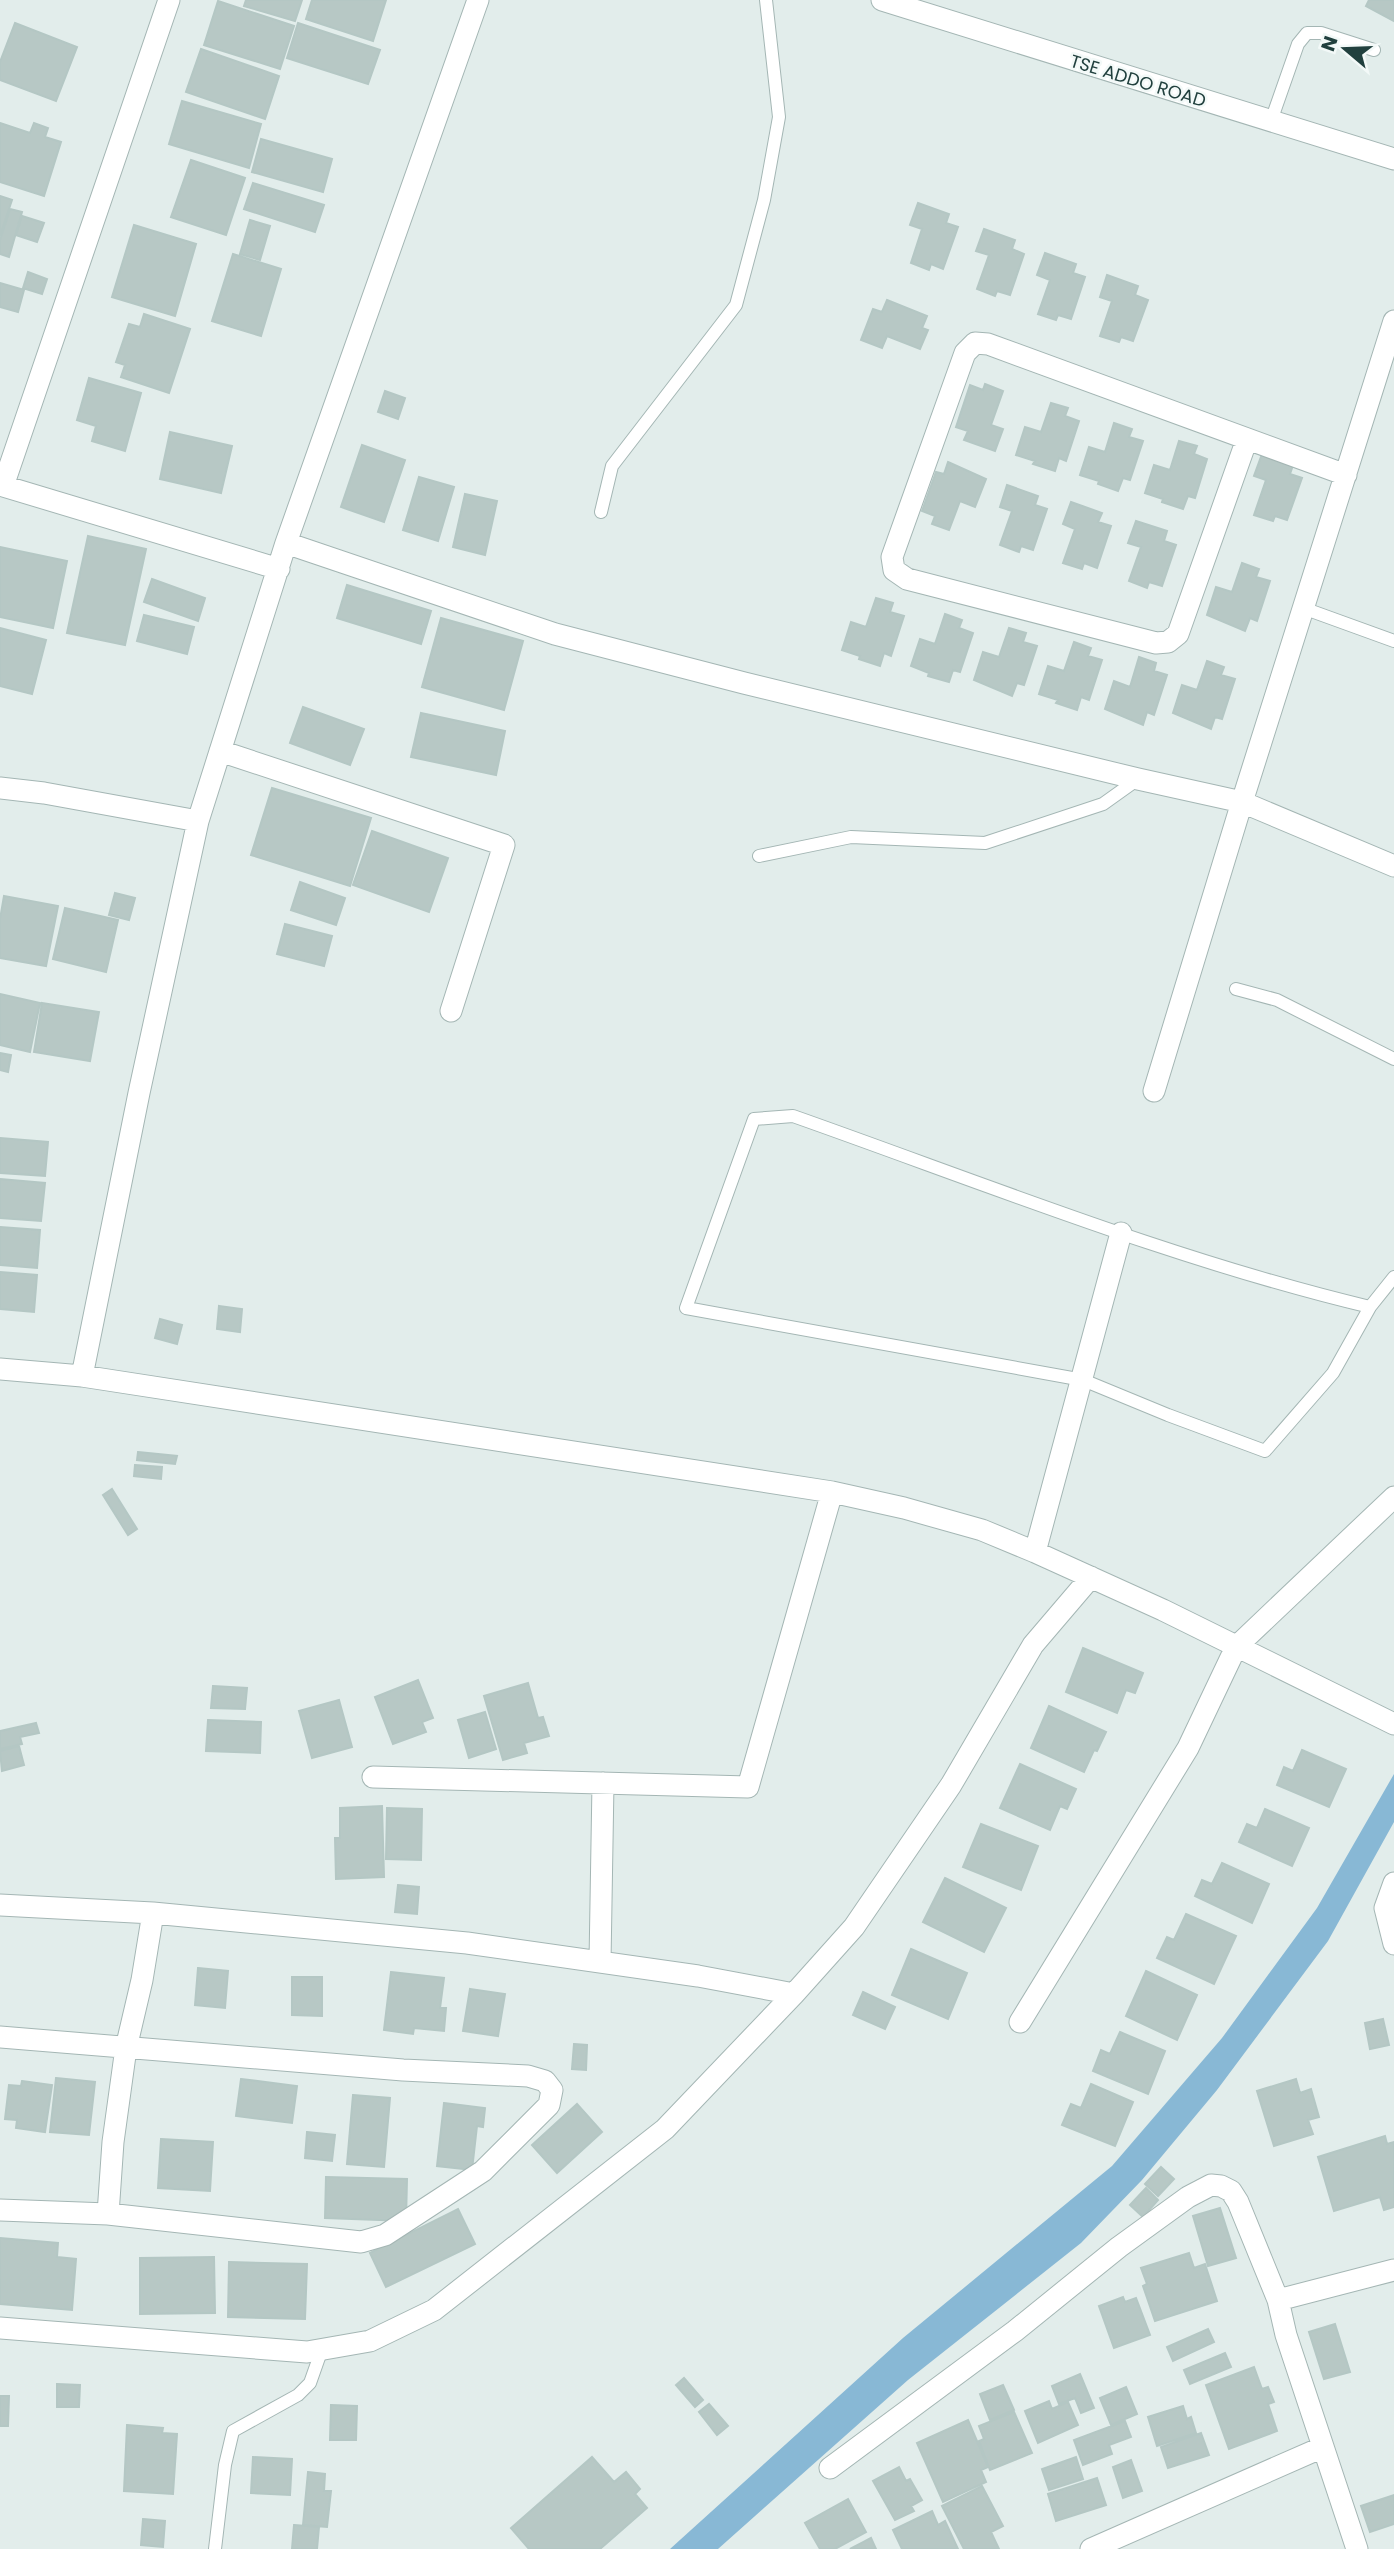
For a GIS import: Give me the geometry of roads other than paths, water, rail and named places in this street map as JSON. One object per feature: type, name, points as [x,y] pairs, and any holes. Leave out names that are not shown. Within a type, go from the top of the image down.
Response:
[{"type":"street","points":[[169,0],[1,485],[279,569]]},
{"type":"street","points":[[82,1377],[139,1093],[198,821],[286,543],[478,0]]},
{"type":"street","name":"TSE ADDO ROAD","points":[[882,0],[1394,159]]},
{"type":"street","points":[[1154,1091],[1394,321]]},
{"type":"street","points":[[1247,439],[1178,634],[1168,642],[1156,643],[907,579],[894,570],[892,557],[960,366],[965,353],[975,343],[988,344],[1346,475]]},
{"type":"street","points":[[286,543],[555,634],[1138,779],[1242,802],[1394,866]]},
{"type":"street","points":[[220,751],[504,845],[451,1011]]},
{"type":"street","points":[[0,788],[44,793],[198,821]]},
{"type":"street","points":[[1035,1552],[1121,1233]]},
{"type":"street","points":[[0,1369],[82,1377],[832,1492],[904,1508],[982,1530],[1035,1552],[1163,1610],[1394,1724]]},
{"type":"street","points":[[373,1777],[748,1787],[832,1492]]},
{"type":"street","points":[[1020,2022],[1188,1748],[1236,1647],[1394,1497]]},
{"type":"street","points":[[0,2328],[294,2351],[370,2341],[434,2310],[665,2129],[794,1994],[854,1927],[951,1785],[1033,1645],[1091,1577]]},
{"type":"street","points":[[600,1962],[603,1783]]},
{"type":"street","points":[[1394,1883],[1384,1908],[1394,1944]]},
{"type":"street","points":[[0,1905],[153,1913],[467,1943],[698,1976],[794,1994]]},
{"type":"street","points":[[108,2214],[113,2142],[126,2048],[142,1980],[153,1913]]},
{"type":"street","points":[[0,2037],[404,2070],[528,2076],[545,2081],[552,2090],[549,2105],[483,2171],[385,2235],[361,2242],[108,2214],[0,2210]]},
{"type":"street","points":[[830,2468],[1015,2331],[1119,2247],[1188,2197],[1211,2185],[1221,2186],[1231,2191],[1238,2202],[1278,2300],[1286,2335],[1357,2549]]},
{"type":"street","points":[[1278,2300],[1394,2270]]},
{"type":"street","points":[[1091,2549],[1323,2447]]},
{"type":"lane","points":[[601,512],[612,466],[736,305],[764,200],[779,117],[766,0]]},
{"type":"lane","points":[[1271,121],[1298,44],[1307,33],[1321,33],[1374,50]]},
{"type":"lane","points":[[1303,608],[1394,641]]},
{"type":"lane","points":[[759,856],[851,837],[985,843],[1103,804],[1138,779]]},
{"type":"lane","points":[[1236,989],[1276,999],[1394,1059]]},
{"type":"lane","points":[[1370,1307],[1291,1289],[1121,1233],[793,1116],[754,1119],[686,1308],[1083,1380],[1265,1451],[1333,1373],[1370,1307],[1394,1277]]},
{"type":"lane","points":[[215,2549],[225,2465],[233,2431],[298,2395],[310,2382],[322,2349]]},
{"type":"water","points":[[1394,1774],[1394,1822],[1328,1941],[1217,2090],[1142,2180],[1081,2243],[908,2380],[718,2549],[670,2549],[903,2338],[1112,2166],[1222,2038],[1317,1908]]}]
